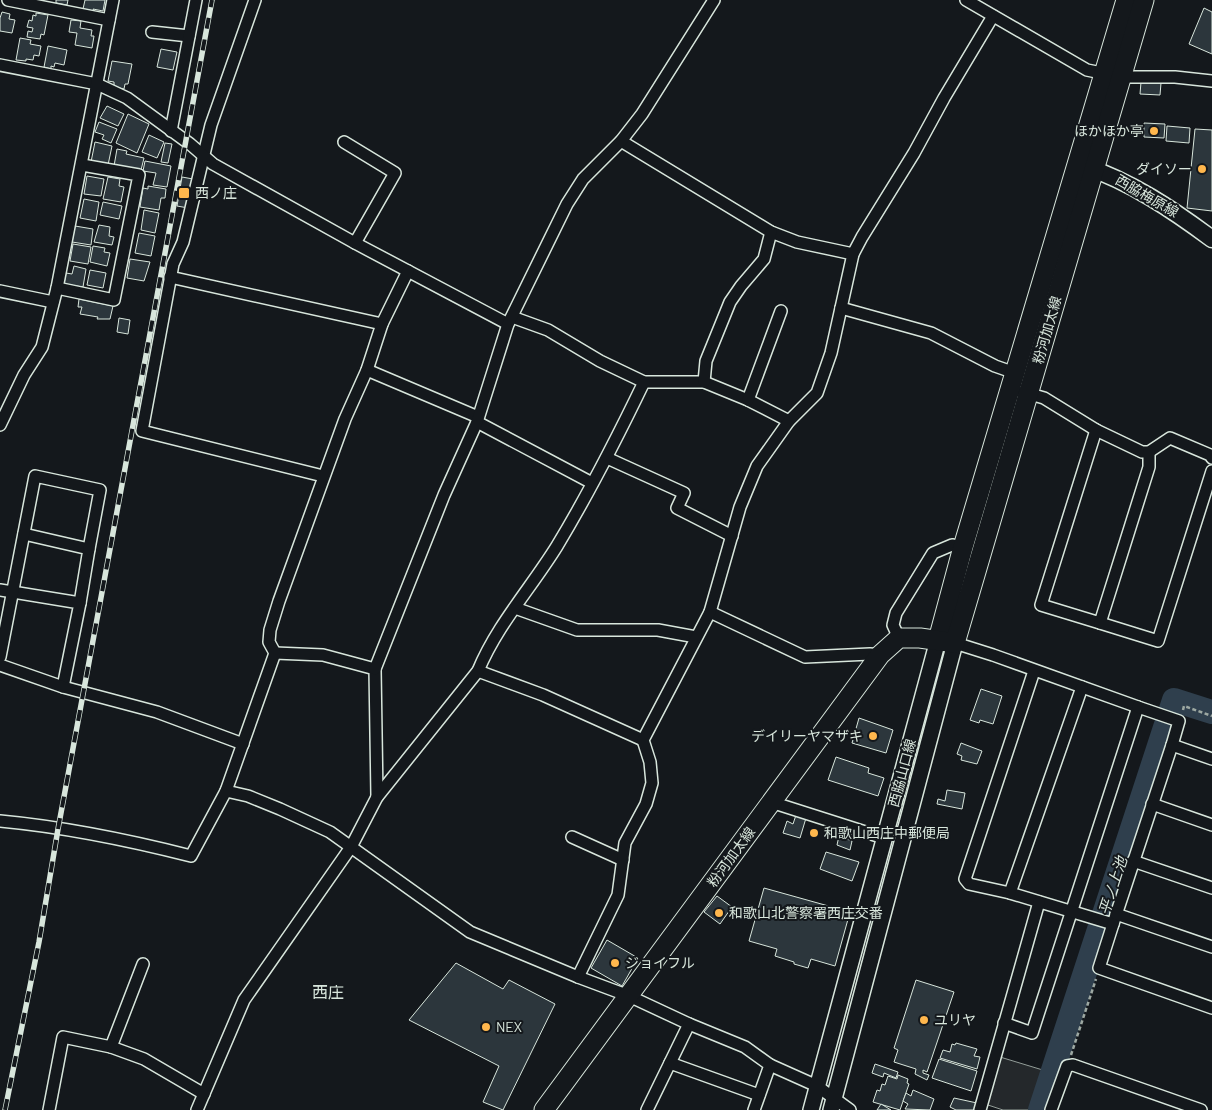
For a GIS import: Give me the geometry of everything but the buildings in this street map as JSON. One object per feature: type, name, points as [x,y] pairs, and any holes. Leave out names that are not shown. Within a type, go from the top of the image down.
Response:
[{"type":"main road","name":"粉河加太線","points":[[1112,76],[1126,0]]},
{"type":"main road","name":"粉河加太線","points":[[947,641],[1018,385],[1112,76],[1144,0]]},
{"type":"main road","name":"西脇梅原線","points":[[1085,166],[1109,174],[1183,217],[1212,239]]},
{"type":"main road","name":"粉河加太線","points":[[947,641],[963,547],[1018,385]]},
{"type":"main road","name":"粉河加太線","points":[[544,1110],[880,655],[899,638]]},
{"type":"main road","points":[[899,638],[947,641]]},
{"type":"street","points":[[8,0],[109,20]]},
{"type":"street","points":[[0,425],[24,375],[42,347],[58,288],[113,0]]},
{"type":"street","points":[[171,131],[196,0]]},
{"type":"street","points":[[255,0],[211,125],[183,242],[173,264],[142,431],[323,476]]},
{"type":"street","points":[[377,797],[376,669],[444,495],[477,419],[510,320],[567,204],[583,180],[621,141],[652,99],[714,0]]},
{"type":"street","points":[[966,0],[1087,70],[1112,76],[1212,81]]},
{"type":"street","points":[[578,977],[618,895],[625,842],[646,804],[652,783],[650,762],[644,740],[710,612],[740,507],[757,466],[789,421],[817,393],[831,353],[853,254],[993,16]]},
{"type":"street","points":[[152,32],[189,36]]},
{"type":"street","points":[[0,65],[97,84],[127,98],[213,164],[355,243],[510,320],[548,330],[600,361],[644,382],[704,382],[748,400],[789,421]]},
{"type":"street","points":[[621,141],[771,232],[797,242],[853,254]]},
{"type":"street","points":[[344,142],[395,173],[355,243]]},
{"type":"street","points":[[58,288],[114,300],[139,175],[82,165]]},
{"type":"street","points":[[704,382],[706,361],[730,302],[764,259],[771,232]]},
{"type":"street","points":[[0,821],[141,843],[191,856],[226,790],[275,653],[269,642],[270,630],[323,476],[345,419],[367,370],[382,324],[408,271]]},
{"type":"street","points":[[170,277],[382,324]]},
{"type":"street","points":[[0,292],[54,302]]},
{"type":"street","points":[[842,308],[931,333],[996,366],[1018,385],[1044,398],[1096,430],[1142,452],[1148,452],[1170,438],[1210,455],[1212,458]]},
{"type":"street","points":[[748,400],[781,311]]},
{"type":"street","points":[[367,370],[477,419],[592,483]]},
{"type":"street","points":[[197,1110],[244,1000],[351,847],[377,797],[478,671],[487,648],[556,546],[607,458],[644,382]]},
{"type":"street","points":[[1096,430],[1041,605],[1158,641],[1212,471]]},
{"type":"street","points":[[1100,623],[1149,466],[1148,452]]},
{"type":"street","points":[[607,458],[684,493],[677,508],[732,536]]},
{"type":"street","points":[[0,657],[35,476],[100,490],[63,687]]},
{"type":"street","points":[[24,534],[89,549]]},
{"type":"street","points":[[899,638],[893,626],[896,613],[933,552],[952,546],[963,547]]},
{"type":"street","points":[[0,590],[80,603]]},
{"type":"street","points":[[515,608],[577,630],[658,630],[696,637]]},
{"type":"street","points":[[710,612],[805,657],[880,655]]},
{"type":"street","points":[[947,641],[994,655],[1034,671],[1177,720],[1172,745],[1134,861],[1108,920],[1099,968],[1212,1008]]},
{"type":"street","name":"西脇山口線","points":[[811,1110],[884,838],[947,641]]},
{"type":"street","name":"西脇山口線","points":[[833,1104],[947,641]]},
{"type":"street","points":[[275,653],[323,655],[376,669]]},
{"type":"street","points":[[0,665],[63,687],[157,712],[243,744]]},
{"type":"street","points":[[478,671],[543,695],[644,740]]},
{"type":"street","points":[[1034,671],[965,879],[969,884],[1010,893],[1212,947]]},
{"type":"street","points":[[1010,893],[1082,687]]},
{"type":"street","points":[[1004,1023],[1032,1033],[1138,707]]},
{"type":"street","points":[[1172,745],[1212,759]]},
{"type":"street","points":[[226,790],[248,796],[330,832],[410,891],[470,932],[629,996],[745,1047],[770,1065],[817,1086],[833,1104],[850,1110]]},
{"type":"street","points":[[771,802],[884,838]]},
{"type":"street","points":[[1152,804],[1212,825]]},
{"type":"street","points":[[572,836],[623,860]]},
{"type":"street","points":[[1134,861],[1212,888]]},
{"type":"street","points":[[980,1110],[1039,902]]},
{"type":"street","points":[[111,1047],[143,964]]},
{"type":"street","points":[[647,1110],[689,1024]]},
{"type":"street","points":[[49,1110],[62,1037],[111,1047],[144,1059],[204,1094]]},
{"type":"street","points":[[670,1063],[759,1095]]},
{"type":"street","points":[[754,1110],[770,1065]]},
{"type":"street","points":[[1051,1110],[1067,1066],[1073,1065],[1201,1110]]},
{"type":"path","points":[[1177,720],[1184,706],[1212,716]]},
{"type":"path","points":[[1067,1066],[1099,968]]},
{"type":"shaded area","points":[[1000,1057],[1046,1071],[1034,1110],[1003,1110],[985,1104]]},
{"type":"waterway","name":"平ノ上池","points":[[1040,1110],[1174,700],[1212,712]]},
{"type":"railway","points":[[5,1110],[39,942],[58,829],[212,0]]},
{"type":"place","name":"ほかほか亭","points":[[1154,131]]},
{"type":"place","name":"ダイソー","points":[[1202,169]]},
{"type":"place","name":"西ノ庄","points":[[184,193]]},
{"type":"place","name":"デイリーヤマザキ","points":[[873,736]]},
{"type":"place","name":"和歌山西庄中郵便局","points":[[814,833]]},
{"type":"place","name":"和歌山北警察署西庄交番","points":[[719,913]]},
{"type":"place","name":"ジョイフル","points":[[615,963]]},
{"type":"place","name":"ユリヤ","points":[[924,1020]]},
{"type":"place","name":"NEX","points":[[486,1027]]},
{"type":"district","name":"西庄","points":[[328,992]]}]
